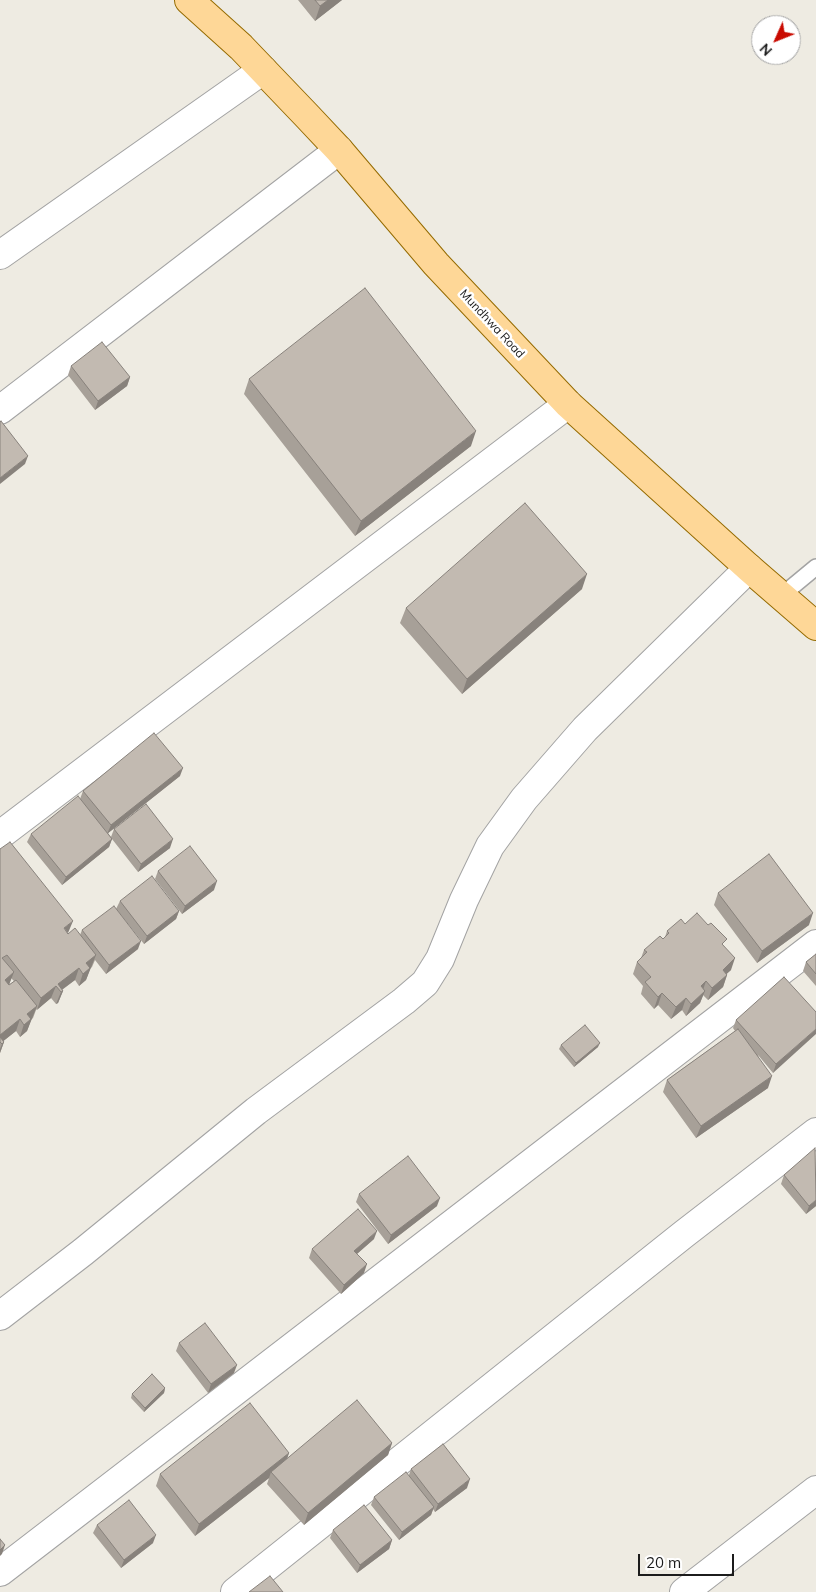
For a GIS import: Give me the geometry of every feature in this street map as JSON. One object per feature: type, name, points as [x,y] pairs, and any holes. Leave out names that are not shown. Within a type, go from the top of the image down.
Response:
[{"type":"main road","name":"Mundhwa Road","points":[[189,0],[241,47],[339,150],[436,264],[568,404],[816,626]]},
{"type":"street","points":[[0,255],[263,70]]},
{"type":"street","points":[[0,410],[339,150]]},
{"type":"street","points":[[0,835],[568,404]]},
{"type":"street","points":[[0,1316],[83,1252],[256,1111],[404,1001],[425,983],[440,959],[464,900],[490,846],[524,799],[585,729],[749,568]]},
{"type":"street","points":[[0,1572],[816,944]]},
{"type":"street","points":[[235,1592],[668,1246],[816,1132]]},
{"type":"street","points":[[684,1592],[816,1490]]},
{"type":"lane","points":[[781,596],[816,567]]},
{"type":"building","points":[[315,0],[328,0],[320,6]]},
{"type":"building","points":[[365,288],[476,431],[361,521],[249,379]]},
{"type":"building","points":[[102,342],[130,377],[98,401],[71,366]]},
{"type":"building","points":[[0,422],[28,456],[0,478]]},
{"type":"building","points":[[525,503],[587,574],[467,679],[406,608]]},
{"type":"building","points":[[154,733],[183,768],[111,825],[83,791]]},
{"type":"building","points":[[78,796],[112,839],[66,877],[31,834]]},
{"type":"building","points":[[146,804],[173,839],[141,864],[114,829]]},
{"type":"building","points":[[10,842],[73,921],[64,928],[68,934],[75,928],[96,955],[86,963],[90,968],[83,974],[79,968],[58,984],[63,991],[61,992],[56,986],[41,998],[7,955],[2,958],[14,972],[5,980],[9,985],[16,980],[37,1006],[27,1014],[31,1019],[24,1025],[20,1019],[0,1035],[0,849]]},
{"type":"building","points":[[190,846],[217,881],[185,906],[158,871]]},
{"type":"building","points":[[769,854],[813,913],[762,951],[718,893]]},
{"type":"building","points":[[152,876],[179,911],[147,936],[120,901]]},
{"type":"building","points":[[114,906],[141,941],[109,965],[82,930]]},
{"type":"building","points":[[697,913],[708,925],[711,923],[727,939],[722,944],[735,958],[723,970],[727,975],[712,988],[706,981],[701,986],[705,991],[691,1004],[686,998],[676,1007],[662,993],[658,997],[645,982],[651,977],[637,962],[647,952],[644,950],[660,936],[663,939],[669,933],[667,931],[681,919],[685,924]]},
{"type":"building","points":[[816,954],[816,974],[806,962]]},
{"type":"building","points":[[784,977],[816,1012],[816,1029],[776,1064],[736,1020]]},
{"type":"building","points":[[585,1025],[600,1043],[576,1063],[561,1045]]},
{"type":"building","points":[[738,1029],[772,1076],[701,1126],[667,1080]]},
{"type":"building","points":[[815,1148],[816,1200],[809,1206],[784,1175]]},
{"type":"building","points":[[408,1156],[440,1198],[391,1235],[359,1194]]},
{"type":"building","points":[[358,1209],[377,1231],[354,1251],[367,1264],[344,1285],[312,1249]]},
{"type":"building","points":[[205,1323],[237,1365],[211,1384],[179,1343]]},
{"type":"building","points":[[152,1374],[165,1388],[145,1408],[132,1394]]},
{"type":"building","points":[[357,1400],[392,1443],[308,1513],[271,1472]]},
{"type":"building","points":[[250,1403],[289,1453],[199,1524],[160,1474]]},
{"type":"building","points":[[443,1444],[470,1479],[438,1504],[411,1469]]},
{"type":"building","points":[[406,1472],[434,1507],[402,1532],[374,1497]]},
{"type":"building","points":[[129,1500],[156,1535],[124,1560],[97,1525]]},
{"type":"building","points":[[364,1505],[392,1540],[360,1565],[333,1530]]},
{"type":"building","points":[[0,1539],[5,1545],[0,1550]]},
{"type":"building","points":[[270,1576],[283,1592],[249,1592]]}]
